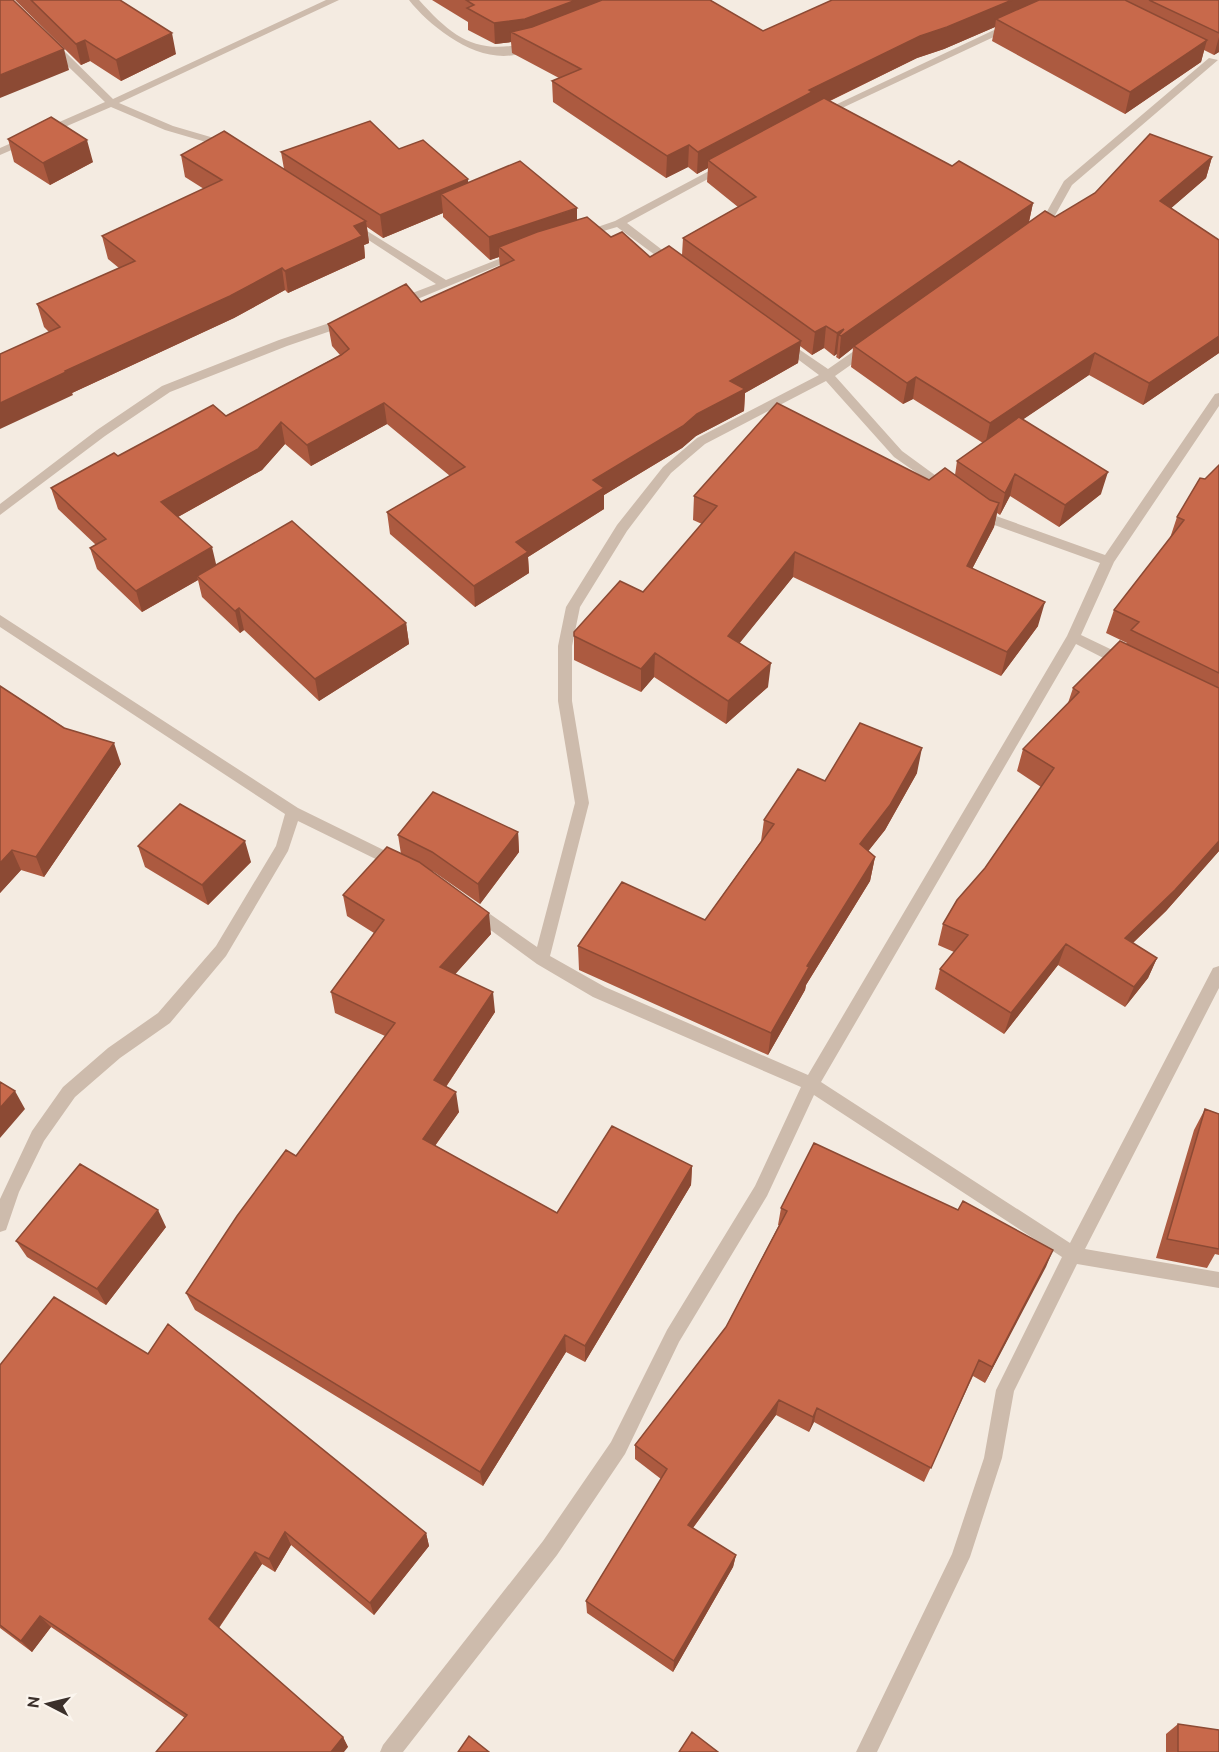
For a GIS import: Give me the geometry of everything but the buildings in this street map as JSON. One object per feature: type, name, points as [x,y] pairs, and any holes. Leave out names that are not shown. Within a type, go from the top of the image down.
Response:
[{"type":"street","points":[[0,152],[112,104],[334,0]]},
{"type":"street","points":[[414,0],[440,29],[473,47],[503,52],[524,49],[544,40]]},
{"type":"street","points":[[807,122],[1023,20]]},
{"type":"street","points":[[47,40],[112,104],[169,129],[225,143],[234,149]]},
{"type":"street","points":[[1022,239],[1049,217],[1068,183],[1211,60]]},
{"type":"street","points":[[576,236],[619,223],[734,161]]},
{"type":"street","points":[[344,220],[444,284]]},
{"type":"street","points":[[619,223],[685,272]]},
{"type":"street","points":[[385,308],[533,249]]},
{"type":"street","points":[[0,510],[101,433],[166,389],[283,343],[354,319]]},
{"type":"street","points":[[771,334],[828,375],[898,454],[990,519],[1108,561]]},
{"type":"street","points":[[542,959],[582,803],[565,701],[565,646],[573,607],[622,528],[666,470],[701,441],[828,375],[877,341]]},
{"type":"street","points":[[390,1752],[550,1548],[618,1448],[673,1336],[761,1191],[811,1084],[1073,637],[1108,561],[1219,397]]},
{"type":"street","points":[[0,620],[293,812],[417,873]]},
{"type":"street","points":[[1073,637],[1136,668]]},
{"type":"street","points":[[0,1224],[11,1191],[38,1136],[69,1092],[114,1053],[164,1018],[221,951],[283,847],[293,812]]},
{"type":"street","points":[[463,903],[542,959],[599,992],[811,1084],[1074,1255],[1219,1280]]},
{"type":"street","points":[[866,1752],[960,1557],[993,1458],[1005,1390],[1030,1337],[1219,973]]}]
